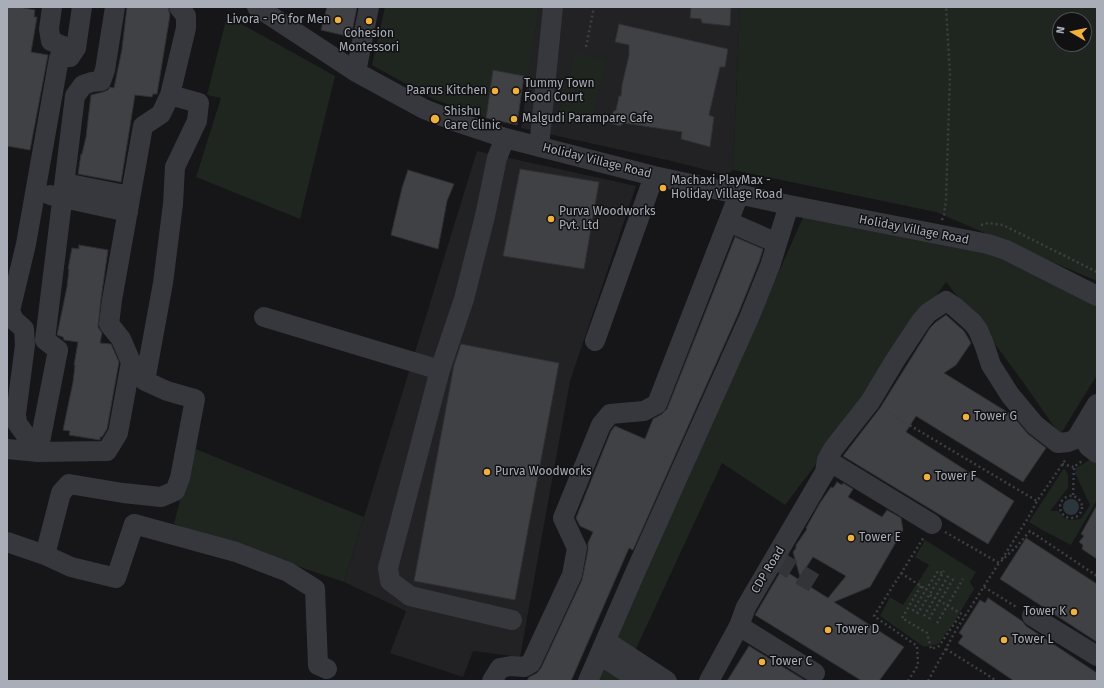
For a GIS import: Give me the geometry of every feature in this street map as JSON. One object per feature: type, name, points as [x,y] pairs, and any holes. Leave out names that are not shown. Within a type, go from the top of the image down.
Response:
[{"type":"street","points":[[52,7],[49,29],[51,41],[63,46],[70,57]]},
{"type":"street","points":[[70,57],[76,48],[82,7]]},
{"type":"street","points":[[38,452],[58,350],[45,340],[75,96],[83,85],[101,81],[105,70],[115,7]]},
{"type":"street","points":[[7,449],[38,452],[107,451],[118,433],[131,362],[121,339],[109,324],[143,126],[161,114],[170,95],[186,28],[186,16],[179,7]]},
{"type":"street","name":"Holiday Village Road","points":[[257,7],[356,72],[424,109],[505,138],[654,176],[935,235],[988,244],[1006,250],[1097,296]]},
{"type":"street","points":[[356,72],[369,7]]},
{"type":"street","points":[[539,147],[553,7]]},
{"type":"street","points":[[38,452],[18,423],[16,414],[25,345],[24,329],[14,320],[10,311],[26,244],[59,58],[70,57]]},
{"type":"street","points":[[45,555],[61,493],[69,484],[123,493],[161,497],[175,491],[180,478],[195,399],[167,391],[145,381],[163,283],[173,204],[175,167],[197,121],[200,103],[170,95]]},
{"type":"street","points":[[505,138],[497,158],[485,216],[464,300],[440,370],[388,568],[390,580],[410,596],[512,620]]},
{"type":"street","points":[[595,340],[654,176]]},
{"type":"street","points":[[35,192],[64,190],[129,204]]},
{"type":"street","points":[[492,681],[500,668],[511,666],[524,667],[531,663],[572,575],[576,548],[563,518],[601,425],[610,414],[644,411],[658,404],[739,194]]},
{"type":"street","points":[[588,681],[749,318],[770,266],[789,205]]},
{"type":"street","points":[[729,222],[777,243]]},
{"type":"street","name":"CDP Road","points":[[709,681],[738,626],[746,607],[825,472],[827,460],[833,449],[870,402],[921,321],[928,313],[946,301],[962,313],[978,330],[991,365],[1010,395],[1035,424],[1058,443],[1076,439],[1097,404]]},
{"type":"street","points":[[264,317],[440,370]]},
{"type":"street","points":[[1092,455],[1088,446],[1097,429]]},
{"type":"street","points":[[827,460],[932,524]]},
{"type":"street","points":[[7,542],[45,555],[71,567],[116,578],[134,524],[236,552],[288,572],[315,589],[318,665],[327,669]]},
{"type":"street","points":[[1032,616],[1097,656]]},
{"type":"street","points":[[738,626],[815,673]]},
{"type":"street","points":[[719,681],[738,646],[738,626]]},
{"type":"street","points":[[603,648],[640,681]]},
{"type":"street","points":[[603,648],[667,681]]},
{"type":"path","points":[[586,47],[594,7]]},
{"type":"path","points":[[935,235],[944,215],[946,200],[950,75],[946,7]]},
{"type":"path","points":[[870,402],[1037,501]]},
{"type":"path","points":[[1062,464],[1074,467],[1092,455]]},
{"type":"path","points":[[928,681],[956,630],[1028,518],[1037,501],[1066,458]]},
{"type":"path","points":[[1072,495],[1074,467]]},
{"type":"path","points":[[1072,495],[1079,498],[1083,505],[1082,512],[1076,518],[1065,517],[1060,511],[1060,503],[1065,497],[1072,495]]},
{"type":"path","points":[[908,681],[918,665],[917,646],[874,616],[932,524],[999,563]]},
{"type":"path","points":[[999,563],[1030,531],[1097,576]]},
{"type":"path","points":[[938,570],[943,572],[918,614],[913,610],[926,590],[938,570]]},
{"type":"path","points":[[901,573],[926,590]]},
{"type":"path","points":[[924,616],[950,573]]},
{"type":"path","points":[[929,619],[955,576]]},
{"type":"path","points":[[937,623],[963,579]]},
{"type":"path","points":[[921,586],[902,618],[926,633],[931,649],[938,646],[961,614]]},
{"type":"path","points":[[984,587],[1032,616]]},
{"type":"path","points":[[930,595],[965,616]]},
{"type":"path","points":[[946,649],[997,681]]},
{"type":"shaded area","points":[[385,7],[539,7],[529,78],[493,70],[486,118],[433,99],[372,65]]},
{"type":"shaded area","points":[[539,7],[740,7],[733,170],[727,175],[667,160],[521,128]]},
{"type":"shaded area","points":[[740,7],[1097,7],[1097,281],[936,212],[733,170]]},
{"type":"shaded area","points":[[227,16],[335,76],[300,219],[196,177],[221,98],[207,95]]},
{"type":"shaded area","points":[[575,52],[606,60],[590,127],[558,120]]},
{"type":"shaded area","points":[[477,151],[636,186],[570,381],[520,657],[473,651],[463,677],[390,653],[406,611],[344,582]]},
{"type":"shaded area","points":[[805,213],[965,238],[1097,301],[1097,375],[1060,435],[986,332],[946,282],[842,430],[785,505],[722,463],[621,681],[597,681]]},
{"type":"shaded area","points":[[193,448],[364,517],[344,582],[174,524]]},
{"type":"shaded area","points":[[1093,458],[1097,459],[1097,500],[1071,545],[1029,522],[1064,468],[1068,475],[1068,488],[1050,511],[1058,511],[1064,518],[1070,520],[1081,519],[1090,505],[1075,473],[1076,468]]},
{"type":"shaded area","points":[[1068,499],[1074,499],[1079,504],[1077,513],[1074,515],[1068,515],[1063,510],[1063,504]]},
{"type":"shaded area","points":[[925,540],[976,572],[970,582],[974,589],[953,624],[938,644],[924,647],[880,616],[890,597],[903,605],[929,565],[915,557]]},
{"type":"building","points":[[7,7],[19,7],[35,10],[34,17],[37,17],[31,52],[48,55],[30,150],[7,146]]},
{"type":"building","points":[[127,7],[168,7],[170,15],[157,94],[153,94],[152,97],[135,95],[121,182],[78,174],[81,154],[86,137],[91,95],[108,90],[110,87],[114,88],[122,49]]},
{"type":"building","points":[[327,7],[357,7],[351,37],[321,30]]},
{"type":"building","points":[[691,7],[731,7],[730,26],[702,23],[701,19],[690,18]]},
{"type":"building","points":[[619,24],[728,49],[725,67],[720,67],[709,115],[714,117],[710,147],[681,139],[682,132],[624,123],[620,126],[609,123],[613,112],[616,110],[619,96],[621,96],[629,55],[629,45],[615,42]]},
{"type":"building","name":"Tummy Town Food Court","points":[[493,70],[524,76],[517,125],[486,118]]},
{"type":"building","name":"Purva Woodworks Pvt. Ltd","points":[[520,169],[599,182],[584,269],[503,256]]},
{"type":"building","points":[[408,170],[454,184],[447,201],[438,249],[391,235],[402,188]]},
{"type":"building","points":[[735,237],[763,249],[759,262],[738,314],[633,550],[629,548],[571,681],[527,681],[529,677],[537,673],[541,668],[582,580],[588,543],[593,532],[580,526],[576,518],[611,431],[615,426],[645,439],[653,419],[667,409]]},
{"type":"building","points":[[79,245],[108,250],[98,327],[102,333],[100,343],[111,344],[119,362],[107,429],[102,437],[100,437],[100,440],[69,435],[70,431],[63,430],[73,382],[78,342],[64,340],[63,337],[57,335],[67,287],[68,269],[72,248],[79,249]]},
{"type":"building","points":[[946,315],[964,331],[971,343],[956,365],[944,373],[1012,415],[1028,434],[1046,448],[1023,482],[916,416],[906,432],[1014,501],[988,544],[843,456],[880,408],[930,328]]},
{"type":"building","name":"Purva Woodworks","points":[[461,344],[559,363],[515,600],[414,581],[454,365]]},
{"type":"building","points":[[837,482],[842,485],[843,483],[853,489],[848,497],[882,517],[887,510],[901,518],[903,530],[870,587],[834,602],[904,647],[879,681],[862,681],[755,615],[782,569],[828,598],[846,576],[813,557],[800,577],[793,552],[820,503],[831,487],[833,488]]},
{"type":"building","points":[[1097,505],[1097,559],[1082,549],[1083,545],[1079,542],[1084,536],[1081,534]]},
{"type":"building","name":"Tower K","points":[[1026,538],[1097,584],[1097,642],[1000,579]]},
{"type":"building","name":"Tower L","points":[[988,598],[1022,621],[1026,626],[1097,673],[1097,681],[1014,681],[958,643],[963,636],[959,633],[980,600],[985,603]]},
{"type":"building","name":"Tower C","points":[[749,646],[806,681],[727,681]]},
{"type":"tunnel","points":[[775,559],[814,583]]},
{"type":"place","name":"Livora - PG for Men","points":[[338,20]]},
{"type":"place","name":"Cohesion Montessori","points":[[369,21]]},
{"type":"place","name":"Paarus Kitchen","points":[[495,91]]},
{"type":"place","name":"Tummy Town Food Court","points":[[516,91]]},
{"type":"place","name":"Shishu Care Clinic","points":[[435,119]]},
{"type":"place","name":"Malgudi Parampare Cafe","points":[[514,119]]},
{"type":"place","name":"Machaxi PlayMax - Holiday Village Road","points":[[663,188]]},
{"type":"place","name":"Purva Woodworks Pvt. Ltd","points":[[551,219]]},
{"type":"place","name":"Tower G","points":[[966,417]]},
{"type":"place","name":"Purva Woodworks","points":[[487,472]]},
{"type":"place","name":"Tower F","points":[[927,477]]},
{"type":"place","name":"Tower E","points":[[851,538]]},
{"type":"place","name":"Tower K","points":[[1074,612]]},
{"type":"place","name":"Tower D","points":[[828,630]]},
{"type":"place","name":"Tower L","points":[[1004,640]]},
{"type":"place","name":"Tower C","points":[[762,662]]}]
